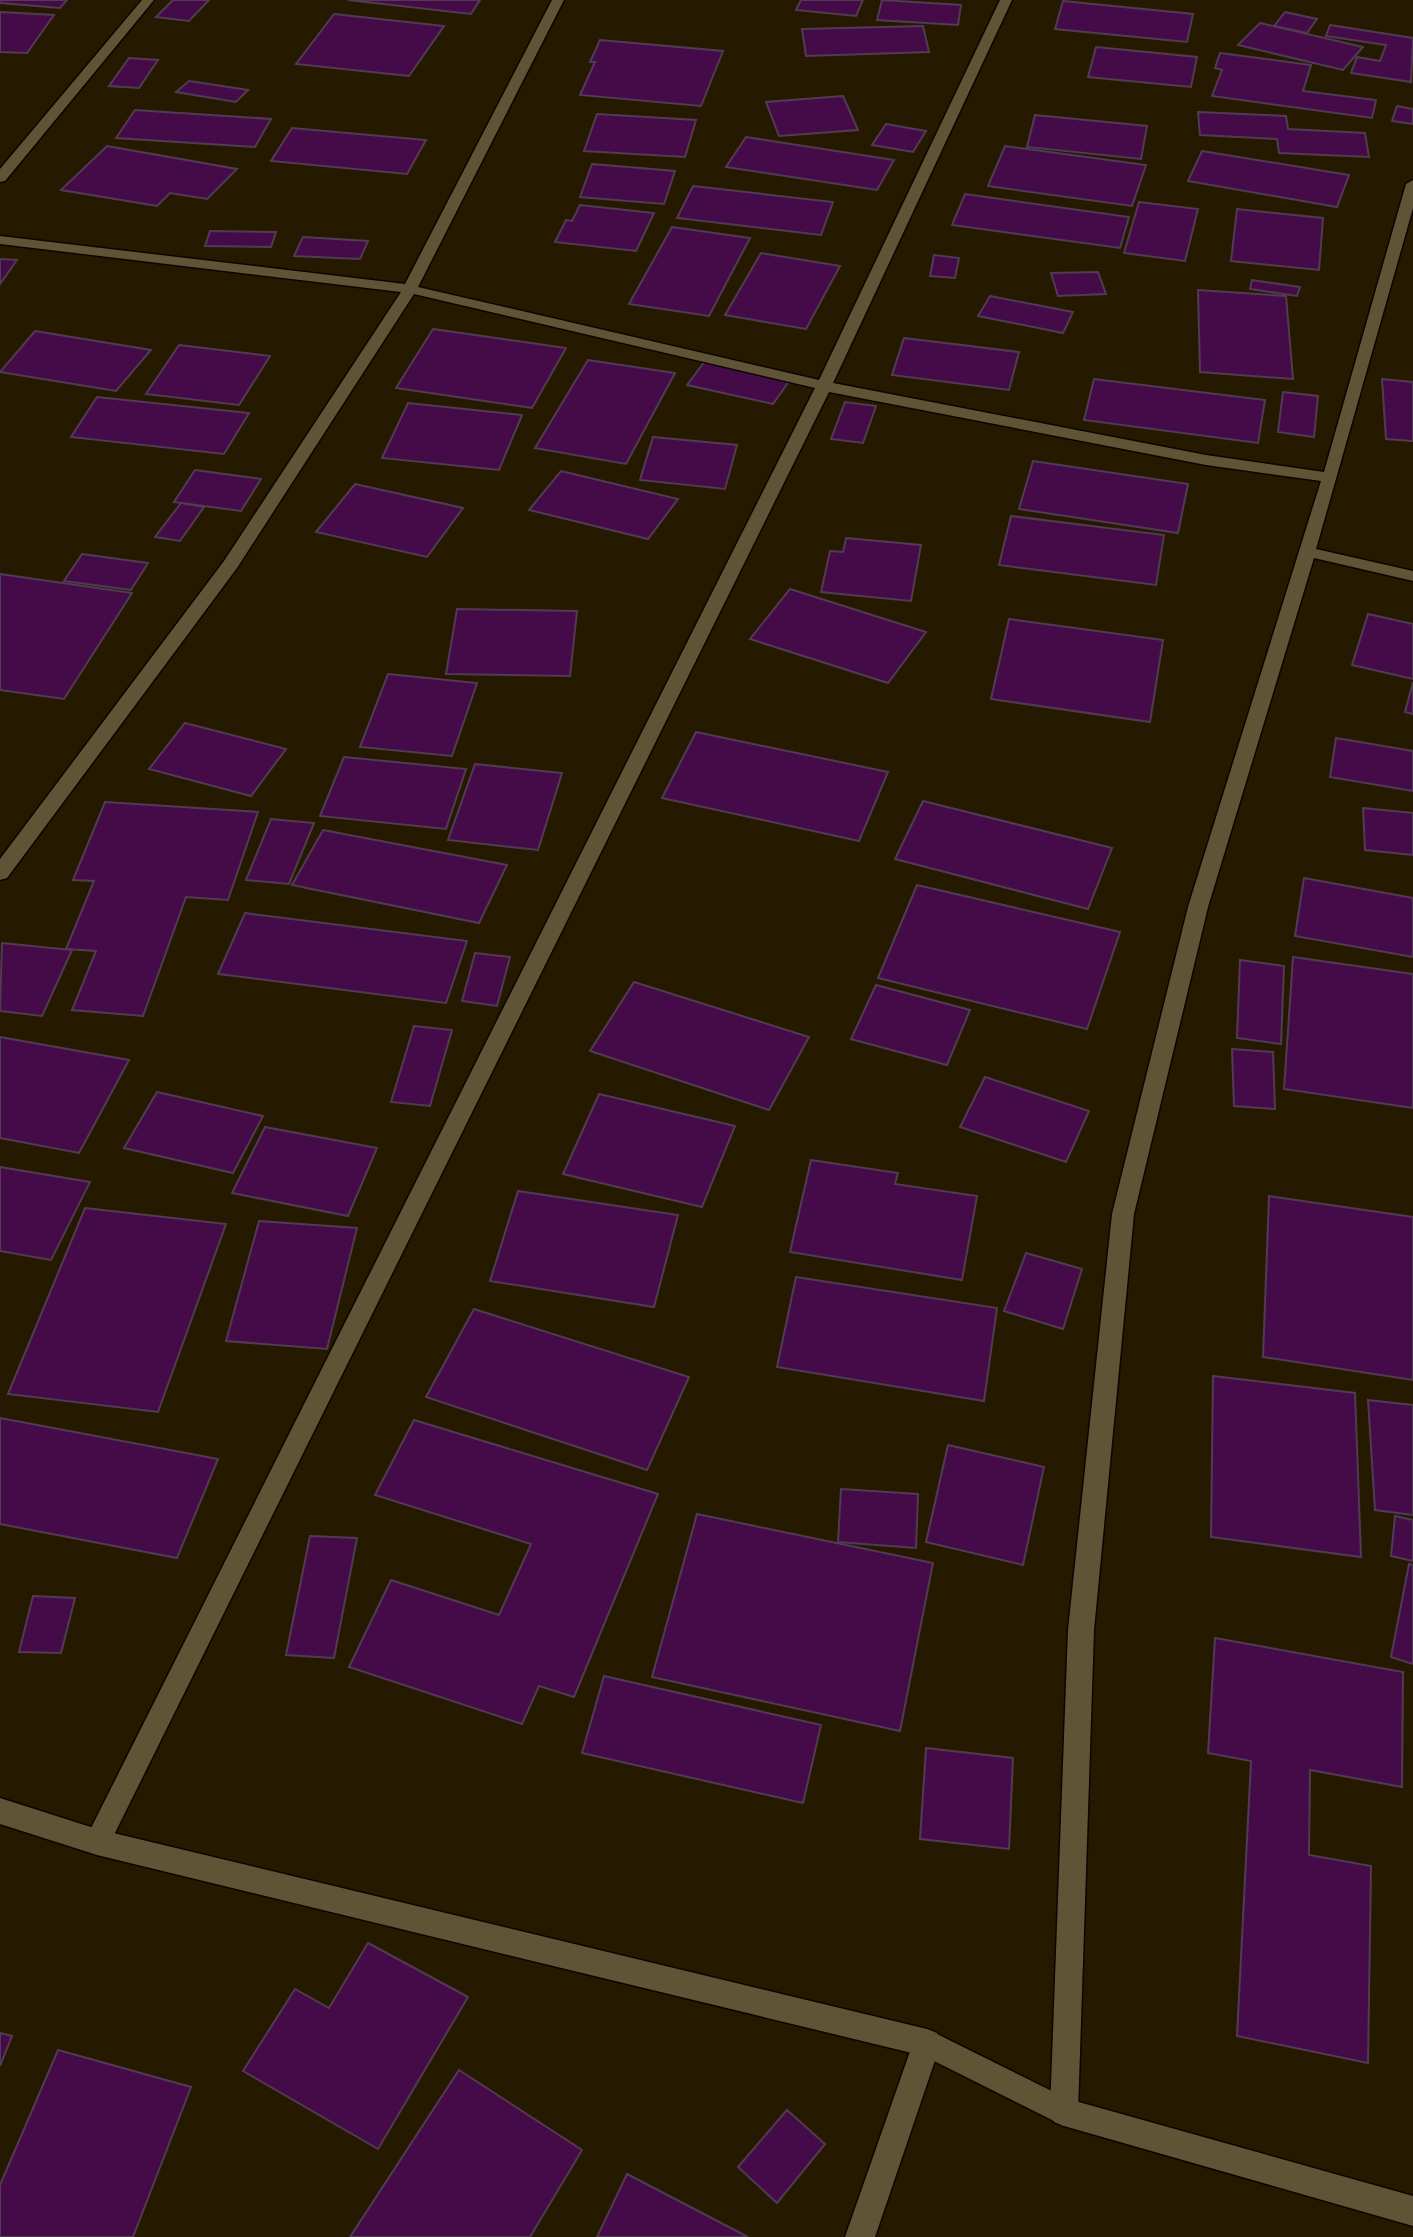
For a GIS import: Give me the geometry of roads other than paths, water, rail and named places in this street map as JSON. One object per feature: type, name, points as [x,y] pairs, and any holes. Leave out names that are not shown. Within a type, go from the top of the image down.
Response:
[{"type":"street","points":[[0,178],[148,0]]},
{"type":"street","points":[[0,873],[231,564],[410,289],[558,0]]},
{"type":"street","points":[[97,1842],[824,386],[1006,0]]},
{"type":"street","points":[[1064,2112],[1081,1630],[1123,1214],[1198,907],[1330,478],[1413,184]]},
{"type":"street","points":[[0,240],[410,289],[824,386],[1206,460],[1330,478]]},
{"type":"street","points":[[1307,552],[1413,576]]},
{"type":"street","points":[[0,1811],[97,1842],[927,2043],[1064,2112],[1413,2211]]},
{"type":"street","points":[[860,2237],[927,2043]]}]
